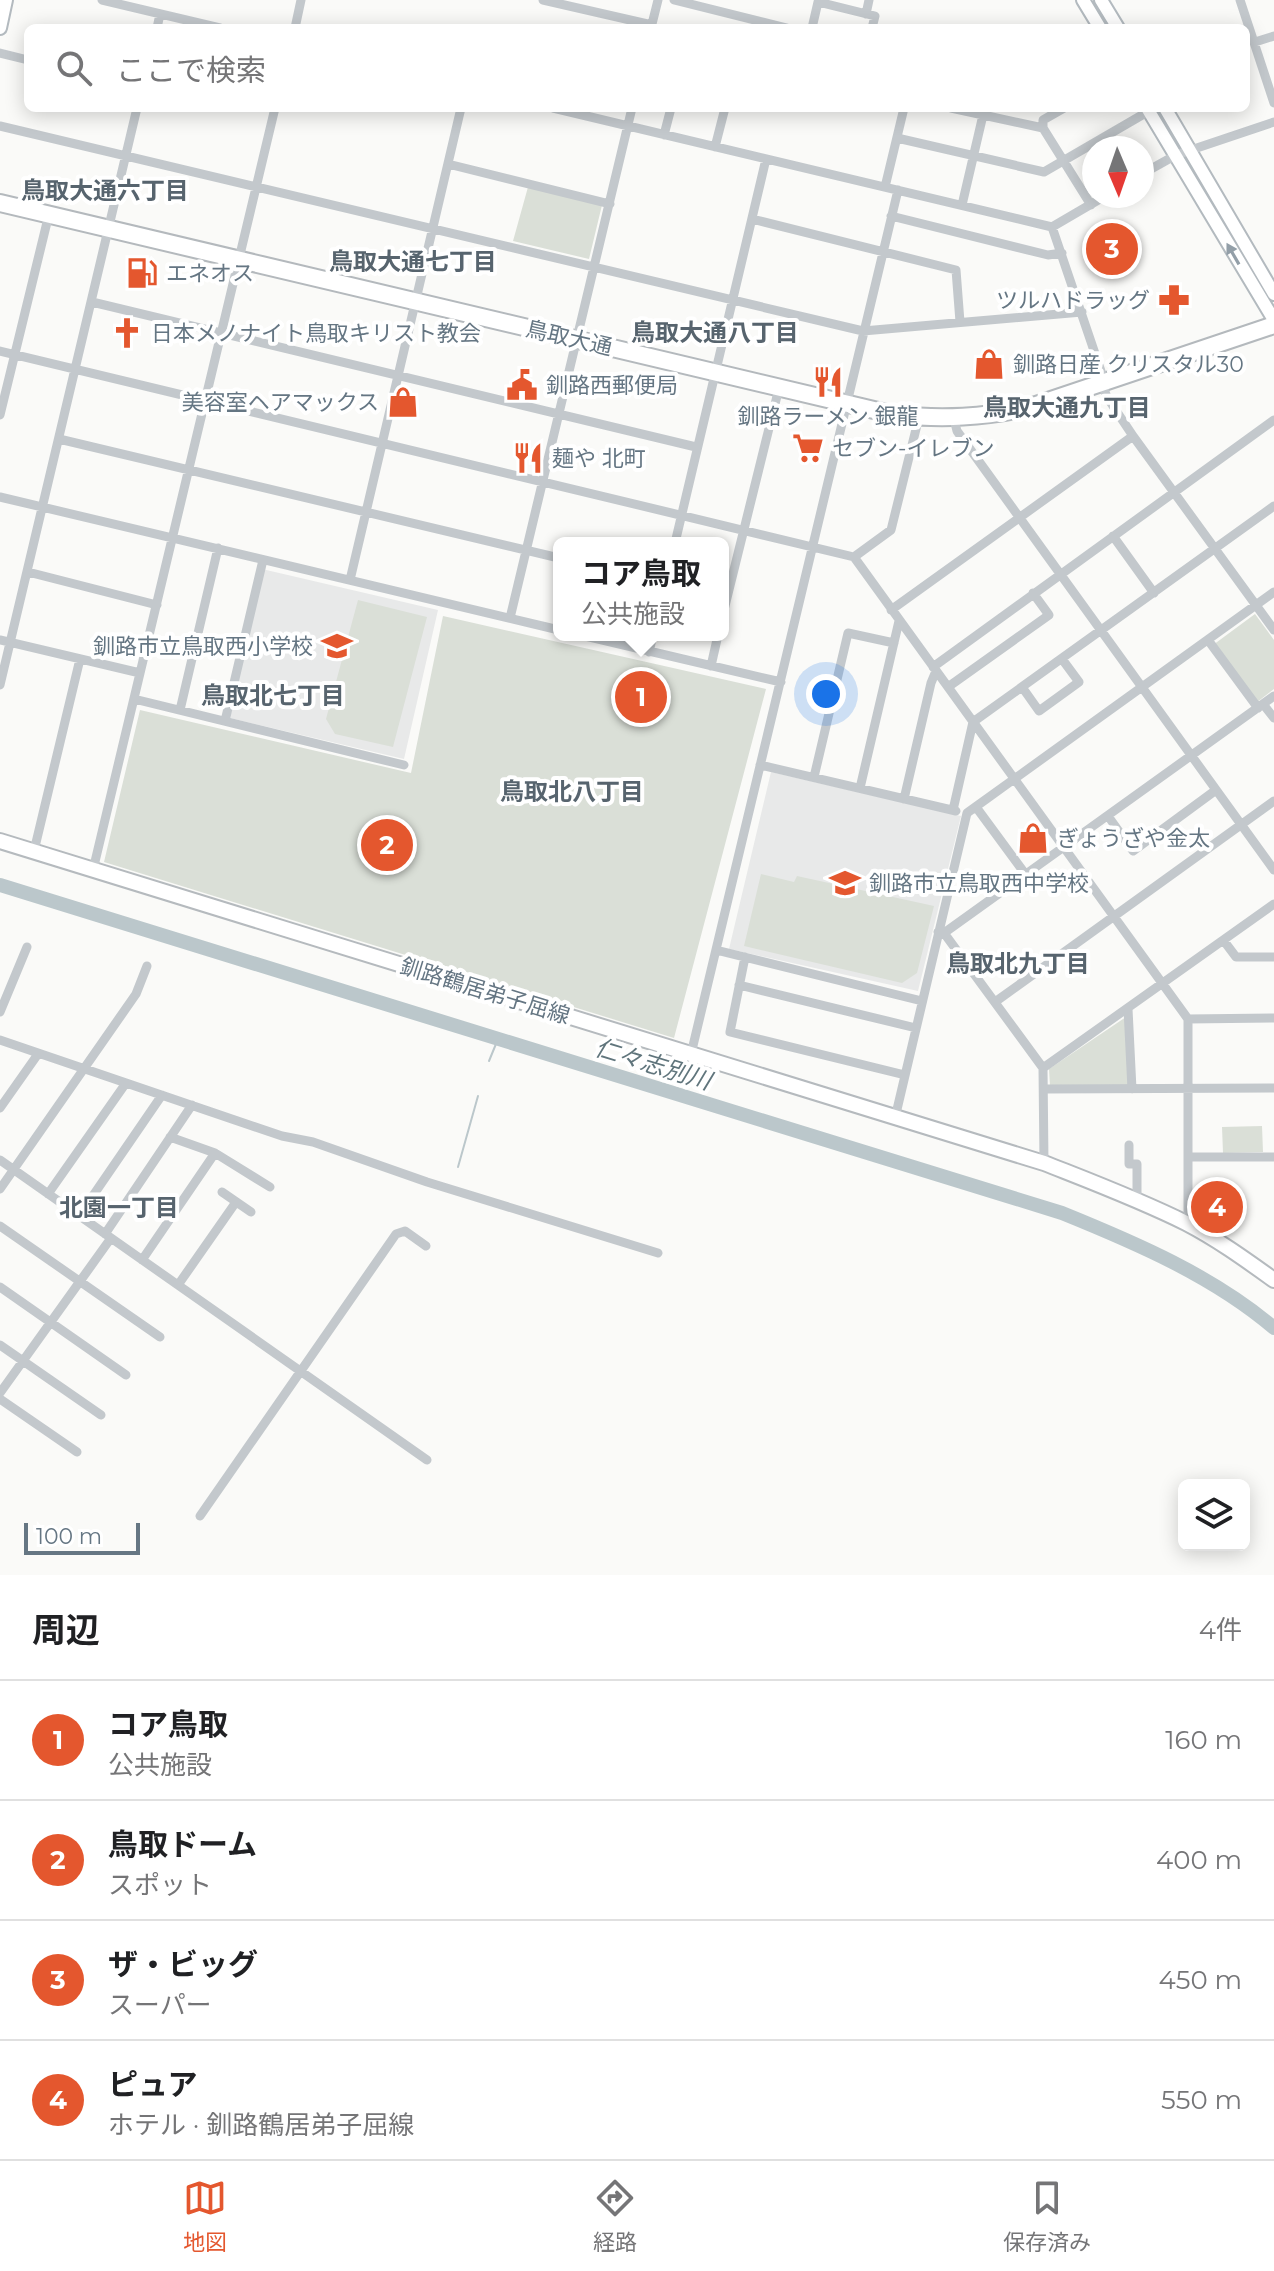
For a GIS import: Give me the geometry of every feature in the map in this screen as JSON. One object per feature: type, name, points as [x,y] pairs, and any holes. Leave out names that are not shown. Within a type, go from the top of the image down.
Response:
[{"type":"highway","name":"鳥取大通","points":[[0,203],[895,415],[954,419],[1004,413],[1104,384],[1274,322]]},
{"type":"main road","points":[[0,28],[6,0]]},
{"type":"main road","points":[[1083,0],[1098,24]]},
{"type":"main road","points":[[1101,0],[1116,24]]},
{"type":"main road","points":[[1149,112],[1274,322]]},
{"type":"main road","points":[[1167,112],[1274,294]]},
{"type":"main road","name":"釧路鶴居弟子屈線","points":[[0,841],[1044,1163],[1188,1224],[1274,1280]]},
{"type":"street","points":[[102,0],[203,24]]},
{"type":"street","points":[[296,24],[301,0]]},
{"type":"street","points":[[543,0],[639,24]]},
{"type":"street","points":[[652,24],[658,0]]},
{"type":"street","points":[[674,0],[771,24]]},
{"type":"street","points":[[866,14],[869,0]]},
{"type":"street","points":[[1240,0],[1249,24]]},
{"type":"street","points":[[813,24],[818,2],[875,16],[873,24]]},
{"type":"street","points":[[158,24],[160,14]]},
{"type":"street","points":[[1250,28],[1274,103]]},
{"type":"street","points":[[1255,42],[1274,36]]},
{"type":"street","points":[[0,53],[24,59]]},
{"type":"street","points":[[0,685],[5,641],[28,572],[136,112]]},
{"type":"street","points":[[93,870],[274,112]]},
{"type":"street","points":[[350,580],[460,112]]},
{"type":"street","points":[[570,112],[1052,227],[1086,208]]},
{"type":"street","points":[[510,618],[631,112]]},
{"type":"street","points":[[664,135],[670,112]]},
{"type":"street","points":[[715,147],[724,112]]},
{"type":"street","points":[[885,187],[903,112]]},
{"type":"street","points":[[969,112],[1043,128]]},
{"type":"street","points":[[1057,112],[1043,120],[1043,128],[1082,191]]},
{"type":"street","points":[[897,138],[1044,172],[1145,112]]},
{"type":"street","points":[[962,205],[983,115]]},
{"type":"street","points":[[1154,167],[1189,150],[1274,122]]},
{"type":"street","points":[[0,126],[863,331],[1082,312]]},
{"type":"street","points":[[677,537],[766,159]]},
{"type":"street","points":[[448,164],[610,204]]},
{"type":"street","points":[[691,1054],[898,190]]},
{"type":"street","points":[[0,415],[49,214]]},
{"type":"street","points":[[891,216],[1048,255],[1062,253]]},
{"type":"street","points":[[752,219],[956,270],[960,322]]},
{"type":"street","points":[[1052,227],[1107,397],[1274,630]]},
{"type":"street","points":[[92,302],[696,447]]},
{"type":"street","points":[[0,351],[854,557],[1188,1019],[1188,1224]]},
{"type":"street","points":[[729,589],[779,388]]},
{"type":"street","points":[[854,557],[891,530],[919,417]]},
{"type":"street","points":[[954,419],[957,431],[1274,870]]},
{"type":"street","points":[[904,799],[935,669],[1033,593],[1274,420]]},
{"type":"street","points":[[891,610],[1133,436]]},
{"type":"street","points":[[59,439],[553,556]]},
{"type":"street","points":[[0,497],[553,629]]},
{"type":"street","points":[[953,810],[973,722],[1274,506]]},
{"type":"street","points":[[1113,536],[1154,593]]},
{"type":"street","points":[[180,710],[218,548]]},
{"type":"street","points":[[225,721],[263,560]]},
{"type":"street","points":[[28,572],[157,605]]},
{"type":"street","points":[[760,765],[953,810],[971,810],[1274,592]]},
{"type":"street","points":[[948,687],[1049,615],[1033,593]]},
{"type":"street","points":[[860,788],[899,621]]},
{"type":"street","points":[[814,777],[848,633],[894,643]]},
{"type":"street","points":[[1208,640],[1260,706],[1274,718]]},
{"type":"street","points":[[5,641],[140,673]]},
{"type":"street","points":[[605,641],[781,682]]},
{"type":"street","points":[[649,652],[652,641]]},
{"type":"street","points":[[711,666],[717,641]]},
{"type":"street","points":[[34,851],[80,659]]},
{"type":"street","points":[[1022,687],[1039,711],[1079,682],[1062,659]]},
{"type":"street","points":[[940,933],[1026,875],[1274,696]]},
{"type":"street","points":[[134,699],[404,765]]},
{"type":"street","points":[[1108,816],[1133,851],[1216,790]]},
{"type":"street","points":[[995,1002],[1274,801]]},
{"type":"street","points":[[971,810],[1026,875]]},
{"type":"street","points":[[895,1118],[971,810]]},
{"type":"street","points":[[1043,1068],[1274,904]]},
{"type":"street","points":[[940,933],[1043,1068],[1044,1163]]},
{"type":"street","points":[[1224,941],[1236,957],[1274,957]]},
{"type":"street","points":[[0,1012],[27,947]]},
{"type":"street","points":[[716,950],[922,1001]]},
{"type":"street","points":[[745,957],[730,1032],[905,1075]]},
{"type":"street","points":[[0,1189],[136,994],[147,966]]},
{"type":"street","points":[[739,985],[916,1028]]},
{"type":"street","points":[[1128,1009],[1132,1089]]},
{"type":"street","points":[[1188,1019],[1274,1018]]},
{"type":"street","points":[[0,1040],[282,1136],[313,1142],[427,1182],[658,1253]]},
{"type":"street","points":[[0,1108],[38,1054]]},
{"type":"street","points":[[48,1194],[126,1083]]},
{"type":"street","points":[[1045,1089],[1274,1088]]},
{"type":"street","points":[[79,1216],[162,1095]]},
{"type":"street","points":[[0,1393],[81,1282],[192,1105]]},
{"type":"street","points":[[170,1137],[215,1153],[270,1187]]},
{"type":"street","points":[[1129,1145],[1129,1164],[1137,1164],[1137,1200]]},
{"type":"street","points":[[142,1260],[215,1153]]},
{"type":"street","points":[[1188,1157],[1274,1157]]},
{"type":"street","points":[[0,1160],[427,1460]]},
{"type":"street","points":[[222,1192],[251,1212]]},
{"type":"street","points":[[178,1285],[236,1202]]},
{"type":"street","points":[[0,1226],[160,1337]]},
{"type":"street","points":[[200,1516],[396,1234],[405,1231],[426,1246]]},
{"type":"street","points":[[0,1287],[126,1375]]},
{"type":"street","points":[[0,1345],[101,1415]]},
{"type":"street","points":[[0,1399],[77,1452]]},
{"type":"shaded area","points":[[528,187],[602,205],[589,259],[513,241]]},
{"type":"shaded area","name":"釧路市立鳥取西小学校","points":[[262,569],[438,610],[404,759],[230,718]]},
{"type":"shaded area","points":[[358,600],[427,617],[393,747],[335,734],[326,719]]},
{"type":"shaded area","points":[[1255,614],[1274,640],[1274,689],[1256,703],[1213,645]]},
{"type":"shaded area","points":[[443,616],[766,689],[674,1038],[104,862],[140,710],[411,773]]},
{"type":"shaded area","name":"釧路市立鳥取西中学校","points":[[771,772],[961,816],[918,991],[729,949]]},
{"type":"shaded area","points":[[761,874],[794,882],[797,876],[934,906],[917,973],[902,983],[744,946]]},
{"type":"shaded area","points":[[1126,1017],[1129,1085],[1050,1086],[1049,1069]]},
{"type":"shaded area","points":[[1262,1126],[1263,1152],[1223,1153],[1222,1127]]},
{"type":"waterway","name":"仁々志別川","points":[[0,885],[1062,1213],[1146,1249],[1200,1277],[1226,1292],[1274,1328]]},
{"type":"waterway","points":[[489,1061],[498,1039]]},
{"type":"waterway","points":[[458,1167],[478,1096]]},
{"type":"place","name":"ザ・ビッグ","points":[[1112,249]]},
{"type":"place","name":"エネオス","points":[[142,273]]},
{"type":"place","name":"ツルハドラッグ","points":[[1174,300]]},
{"type":"place","name":"日本メノナイト鳥取キリスト教会","points":[[127,333]]},
{"type":"place","name":"釧路日産 クリスタル30","points":[[989,364]]},
{"type":"place","name":"釧路ラーメン 銀龍","points":[[828,382]]},
{"type":"place","name":"釧路西郵便局","points":[[522,385]]},
{"type":"place","name":"美容室ヘアマックス","points":[[403,402]]},
{"type":"place","name":"セブン-イレブン","points":[[808,448]]},
{"type":"place","name":"麺や 北町","points":[[528,458]]},
{"type":"place","name":"釧路市立鳥取西小学校","points":[[337,646]]},
{"type":"place","name":"コア鳥取","points":[[641,697]]},
{"type":"place","name":"ぎょうざや金太","points":[[1033,838]]},
{"type":"place","name":"鳥取ドーム","points":[[387,845]]},
{"type":"place","name":"釧路市立鳥取西中学校","points":[[845,883]]},
{"type":"place","name":"ピュア","points":[[1217,1207]]},
{"type":"district","name":"鳥取大通六丁目","points":[[105,190]]},
{"type":"district","name":"鳥取大通七丁目","points":[[413,261]]},
{"type":"district","name":"鳥取大通八丁目","points":[[715,332]]},
{"type":"district","name":"鳥取大通九丁目","points":[[1067,407]]},
{"type":"district","name":"鳥取北七丁目","points":[[273,695]]},
{"type":"district","name":"鳥取北八丁目","points":[[572,791]]},
{"type":"district","name":"鳥取北九丁目","points":[[1018,963]]},
{"type":"district","name":"北園一丁目","points":[[119,1207]]}]
